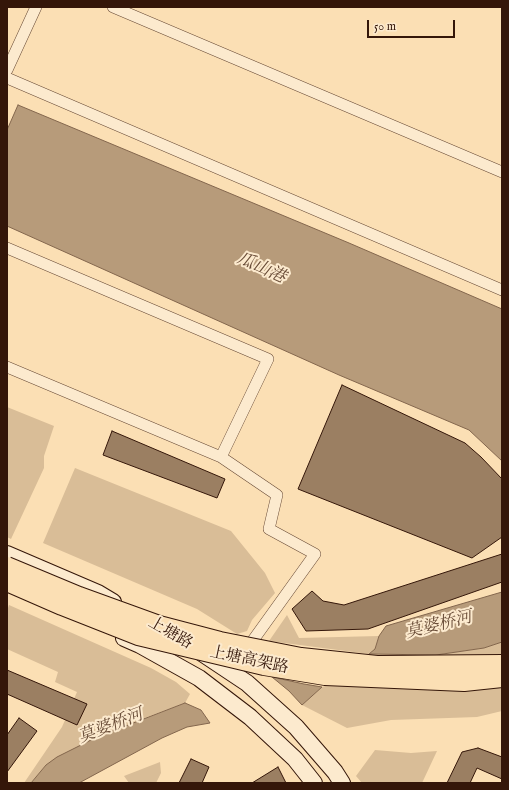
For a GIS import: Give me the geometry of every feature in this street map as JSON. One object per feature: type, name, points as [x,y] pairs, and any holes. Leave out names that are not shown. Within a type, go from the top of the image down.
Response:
[{"type":"highway","name":"上塘高架路","points":[[7,566],[79,596],[159,625],[220,641],[294,656],[378,665],[502,664]]},
{"type":"highway","name":"上塘高架路","points":[[7,582],[62,606],[138,636],[264,666],[324,676],[464,682],[502,678]]},
{"type":"main road","name":"上塘路","points":[[7,554],[98,594],[183,640],[247,683],[296,727],[335,772],[342,783]]},
{"type":"main road","name":"上塘路","points":[[7,586],[140,645],[199,678],[255,721],[295,759],[314,783]]},
{"type":"street","points":[[7,70],[36,7]]},
{"type":"street","points":[[114,7],[502,172]]},
{"type":"street","points":[[7,78],[502,290]]},
{"type":"street","points":[[7,248],[268,360],[221,457]]},
{"type":"street","points":[[7,367],[221,457],[277,495],[269,529],[314,554],[230,672]]},
{"type":"shaded area","points":[[7,407],[54,426],[44,456],[44,468],[11,539],[7,537]]},
{"type":"shaded area","points":[[75,468],[231,531],[265,573],[275,593],[252,620],[247,631],[237,634],[197,609],[43,543]]},
{"type":"shaded area","points":[[9,605],[151,668],[176,682],[190,694],[185,703],[131,723],[46,765],[31,783],[24,783],[62,727],[77,692],[55,682],[58,672],[7,649],[7,611]]},
{"type":"shaded area","points":[[287,615],[299,638],[379,636],[375,649],[369,654],[269,641]]},
{"type":"shaded area","points":[[502,642],[502,711],[477,717],[391,720],[347,728],[302,705],[322,687],[436,655],[484,648]]},
{"type":"shaded area","points":[[375,750],[411,753],[437,751],[422,783],[362,783],[356,776]]},
{"type":"shaded area","points":[[160,762],[161,773],[156,783],[129,783],[124,776]]},
{"type":"water","name":"瓜山港","points":[[18,105],[349,243],[502,309],[502,461],[469,430],[339,375],[7,226],[7,130]]},
{"type":"water","name":"莫婆桥河","points":[[502,592],[502,642],[484,648],[436,655],[369,654],[375,649],[379,636],[386,626]]},
{"type":"water","points":[[272,677],[322,687],[302,705],[289,691]]},
{"type":"water","points":[[185,703],[201,710],[210,723],[187,727],[162,738],[79,783],[31,783],[46,765],[57,757],[97,737]]},
{"type":"building","points":[[342,385],[465,443],[481,457],[502,479],[502,537],[472,558],[298,489]]},
{"type":"building","points":[[112,431],[225,479],[217,498],[103,455]]},
{"type":"building","points":[[502,554],[502,582],[368,629],[306,631],[292,609],[312,591],[323,601],[344,605]]},
{"type":"building","points":[[7,670],[87,704],[77,725],[7,694]]},
{"type":"building","points":[[19,718],[37,731],[7,772],[7,735]]},
{"type":"building","points":[[478,748],[502,757],[502,779],[477,768],[470,783],[447,783],[462,752]]},
{"type":"building","points":[[191,759],[209,767],[202,783],[179,783]]},
{"type":"building","points":[[278,767],[286,783],[252,783]]}]
